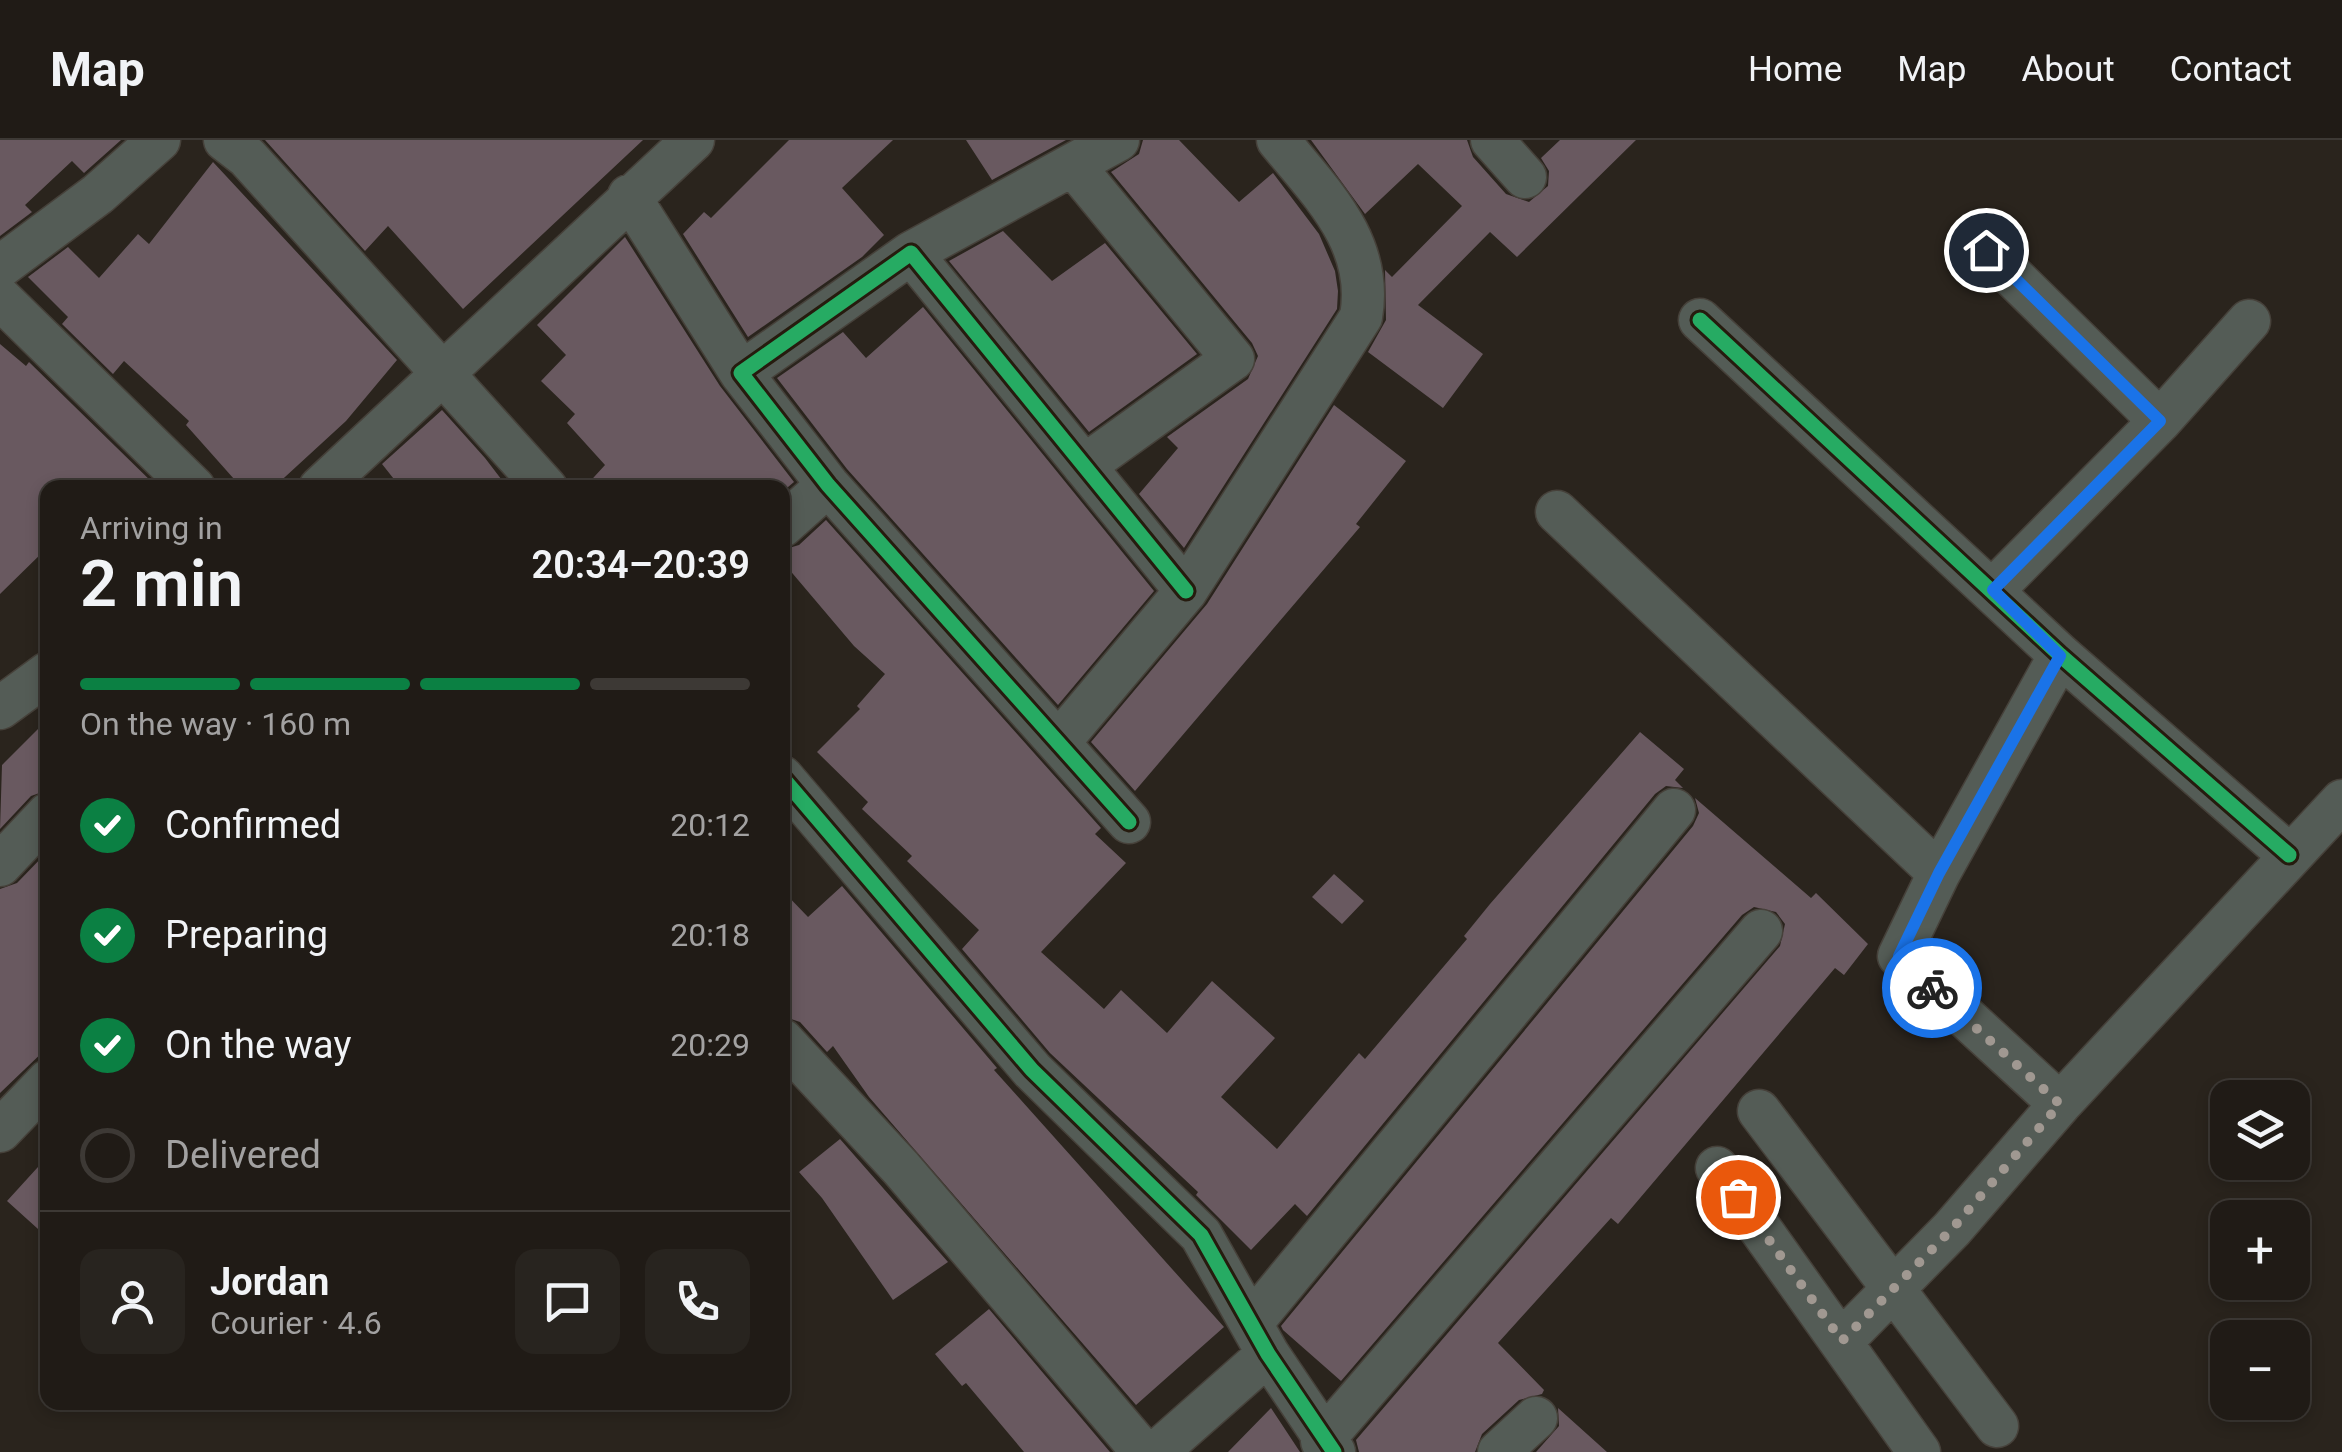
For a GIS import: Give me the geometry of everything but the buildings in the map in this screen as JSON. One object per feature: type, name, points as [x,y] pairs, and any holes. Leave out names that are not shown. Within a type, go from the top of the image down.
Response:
[{"type":"street","points":[[0,267],[98,194],[159,140]]},
{"type":"street","points":[[225,140],[247,157],[445,371],[539,480]]},
{"type":"street","points":[[329,480],[692,140]]},
{"type":"street","points":[[742,373],[911,253],[1118,140]]},
{"type":"street","points":[[1058,742],[1186,591],[1361,317],[1366,290],[1350,228],[1278,140]]},
{"type":"street","points":[[1492,140],[1525,177]]},
{"type":"street","points":[[1073,165],[1232,359],[1084,466]]},
{"type":"street","points":[[628,196],[742,373],[828,485],[1129,822]]},
{"type":"street","points":[[1986,250],[2160,421]]},
{"type":"street","points":[[911,253],[1186,591]]},
{"type":"street","points":[[0,298],[186,480]]},
{"type":"street","points":[[1700,320],[2060,656],[2289,855]]},
{"type":"street","points":[[1993,590],[2160,421],[2249,321]]},
{"type":"street","points":[[790,519],[828,485]]},
{"type":"street","points":[[1557,512],[1939,873]]},
{"type":"street","points":[[2060,656],[1939,873],[1899,956],[2060,1104]]},
{"type":"street","points":[[790,786],[1032,1070],[1201,1236],[1328,1447],[1761,931]]},
{"type":"street","points":[[1842,1341],[1896,1288],[2060,1104],[2342,801]]},
{"type":"street","points":[[1158,1452],[1260,1338],[1674,810]]},
{"type":"street","points":[[0,865],[40,822]]},
{"type":"street","points":[[790,1049],[901,1168],[1143,1452]]},
{"type":"street","points":[[0,1130],[40,1089]]},
{"type":"street","points":[[1759,1111],[1998,1426]]},
{"type":"street","points":[[1716,1168],[1919,1452]]},
{"type":"street","points":[[1499,1452],[1536,1418]]},
{"type":"cycle path","points":[[1129,822],[828,485],[741,373],[911,253],[1186,591]]},
{"type":"cycle path","points":[[1700,320],[2060,655],[2289,855]]},
{"type":"cycle path","points":[[790,786],[1032,1070],[1201,1235],[1268,1354],[1334,1452]]},
{"type":"way so far","points":[[1738,1197],[1842,1341],[1952,1229],[2060,1104],[1932,988]]},
{"type":"route","points":[[1932,988],[1899,956],[1939,873],[2060,656],[1993,590],[2160,421],[1986,250]]}]
